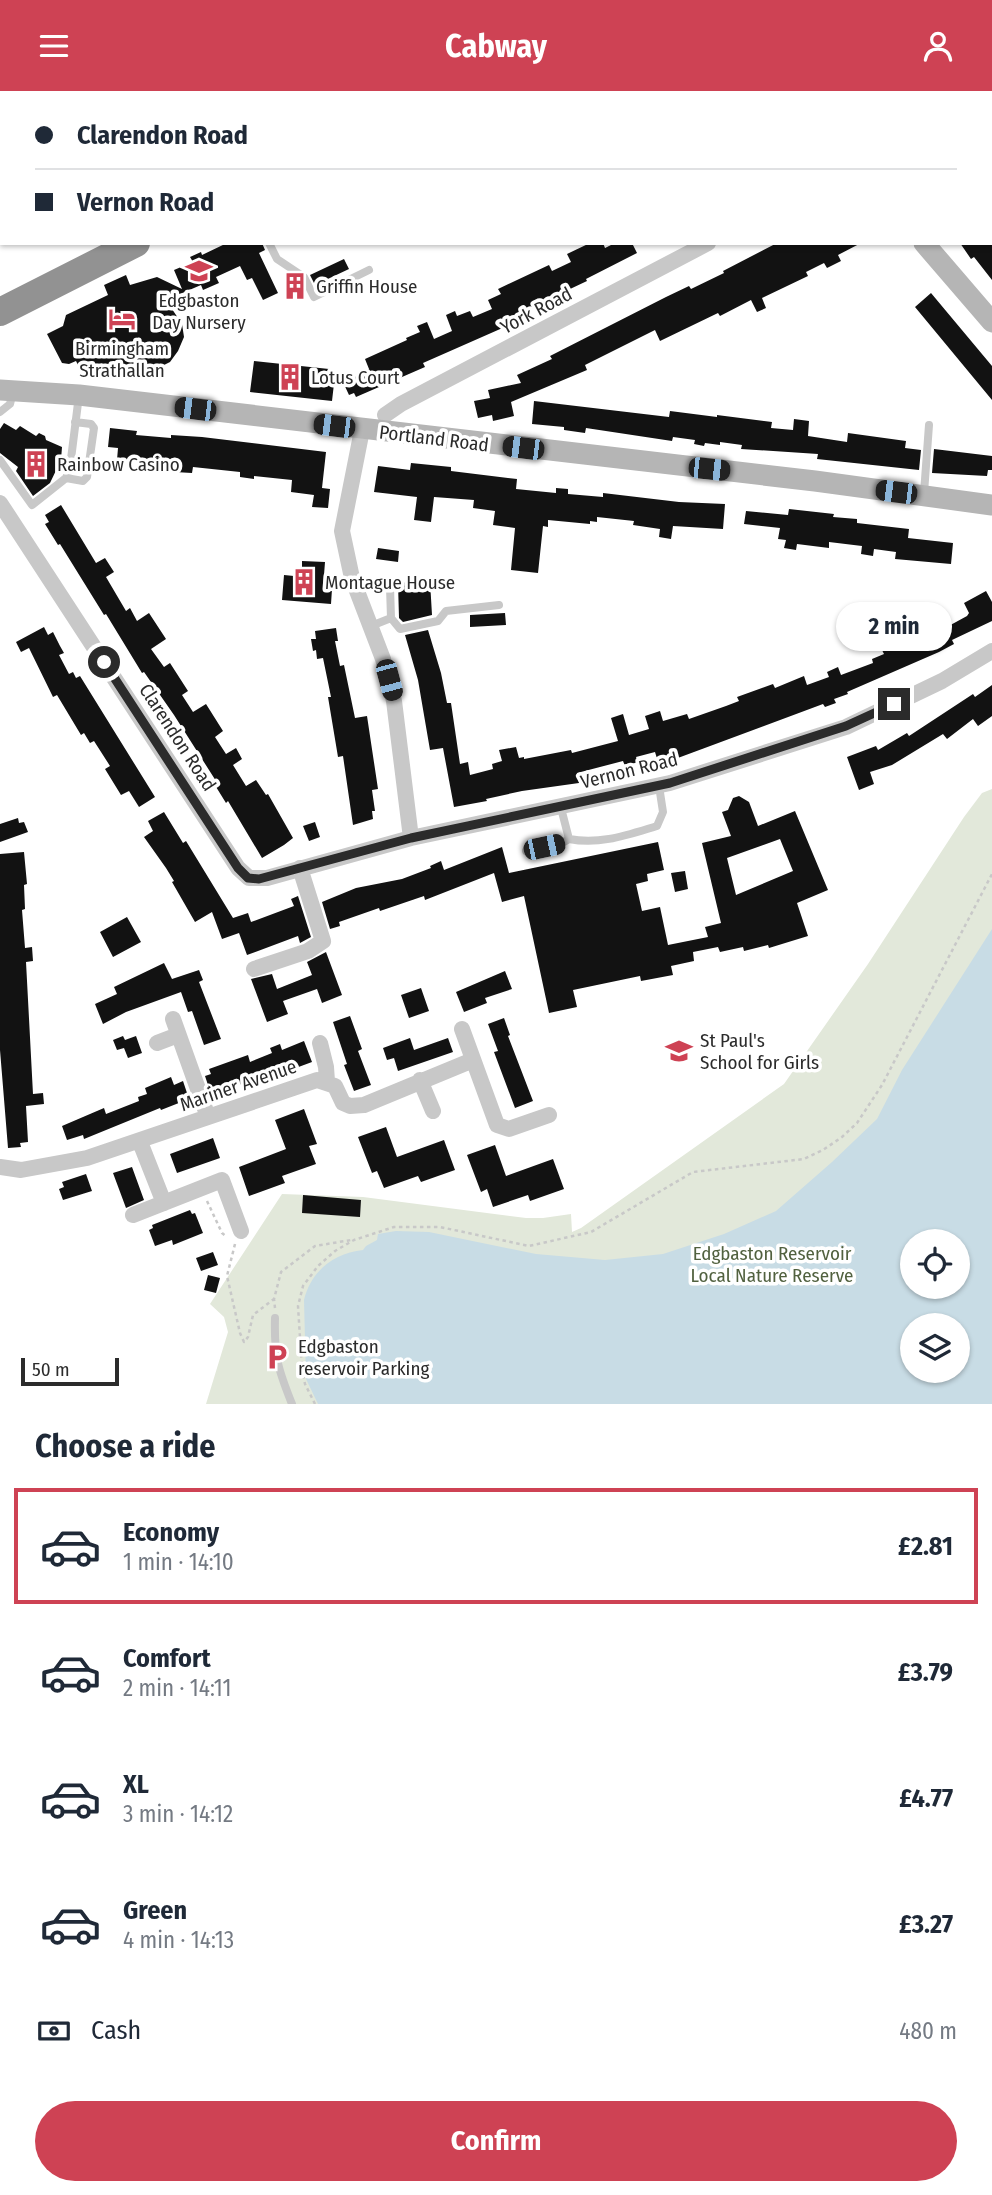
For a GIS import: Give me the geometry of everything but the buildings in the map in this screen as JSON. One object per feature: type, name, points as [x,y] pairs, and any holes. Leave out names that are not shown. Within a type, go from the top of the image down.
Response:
[{"type":"highway","points":[[2,310],[132,245]]},
{"type":"main road","points":[[926,245],[989,313]]},
{"type":"main road","name":"Portland Road","points":[[7,390],[79,395],[992,505]]},
{"type":"street","name":"York Road","points":[[385,415],[401,404],[704,245]]},
{"type":"street","points":[[362,430],[342,531],[352,578],[383,659],[394,701],[411,838]]},
{"type":"street","name":"Clarendon Road","points":[[0,503],[238,868],[248,878],[259,879]]},
{"type":"street","name":"Vernon Road","points":[[259,879],[411,838],[659,786],[846,726],[942,681],[992,651]]},
{"type":"street","points":[[254,969],[308,951],[324,941],[300,868]]},
{"type":"street","points":[[173,1019],[208,1117]]},
{"type":"street","points":[[462,1029],[497,1125],[509,1129],[549,1115]]},
{"type":"street","points":[[157,1043],[178,1035]]},
{"type":"street","points":[[320,1043],[327,1081]]},
{"type":"street","name":"Mariner Avenue","points":[[0,1167],[21,1170],[58,1165],[140,1142],[317,1080],[327,1081],[335,1086],[342,1103],[350,1106],[364,1105],[473,1060]]},
{"type":"street","points":[[420,1080],[433,1111]]},
{"type":"street","points":[[140,1142],[164,1203]]},
{"type":"street","points":[[133,1215],[222,1180],[241,1231]]},
{"type":"lane","points":[[270,245],[277,259],[304,277],[314,297],[369,270]]},
{"type":"lane","points":[[0,412],[10,404],[7,390]]},
{"type":"lane","points":[[0,460],[32,505],[66,478],[70,467],[79,395]]},
{"type":"lane","points":[[66,478],[83,481],[87,477],[94,428],[91,424],[75,422]]},
{"type":"lane","points":[[923,496],[929,425]]},
{"type":"lane","points":[[390,587],[391,618],[400,629],[438,621],[446,611],[499,605]]},
{"type":"lane","points":[[371,626],[391,618]]},
{"type":"lane","points":[[526,851],[569,839],[606,841],[657,826],[663,813],[659,786]]},
{"type":"lane","points":[[561,808],[569,839]]},
{"type":"lane","points":[[275,1318],[274,1345],[277,1366],[292,1404]]},
{"type":"path","points":[[275,1318],[274,1299],[281,1272],[315,1246],[354,1240],[394,1227],[440,1227],[529,1246],[591,1232],[693,1172],[804,1159],[823,1150],[857,1123],[872,1102],[992,874]]},
{"type":"path","points":[[202,1188],[222,1233],[237,1245],[227,1276],[244,1342],[248,1337],[253,1315],[274,1299]]},
{"type":"path","points":[[315,1404],[305,1384],[302,1369],[298,1306],[303,1286],[318,1266],[335,1251],[354,1240]]},
{"type":"green space","name":"Edgbaston Reservoir Local Nature Reserve","points":[[992,789],[992,1404],[206,1404],[228,1332],[224,1317],[210,1304],[282,1194],[363,1197],[526,1218],[571,1214],[572,1232],[581,1228],[784,1084],[868,964],[982,793]]},
{"type":"water","name":"Edgbaston Reservoir Local Nature Reserve","points":[[992,929],[992,1404],[318,1404],[306,1379],[304,1300],[307,1290],[325,1265],[343,1255],[363,1250],[377,1240],[378,1234],[396,1231],[429,1232],[536,1254],[605,1260],[663,1254],[724,1234],[776,1211],[877,1119],[902,1070]]},
{"type":"place","name":"Edgbaston Day Nursery","points":[[199,271]]},
{"type":"place","name":"Griffin House","points":[[295,286]]},
{"type":"place","name":"Birmingham Strathallan","points":[[122,319]]},
{"type":"place","name":"Lotus Court","points":[[290,377]]},
{"type":"place","name":"Rainbow Casino","points":[[36,464]]},
{"type":"place","name":"Montague House","points":[[304,582]]},
{"type":"place","name":"St Paul's School for Girls","points":[[679,1051]]},
{"type":"place","name":"Edgbaston reservoir Parking","points":[[277,1357]]},
{"type":"route","points":[[104,662],[238,868],[248,878],[259,879],[411,838],[670,783],[846,726],[894,704]]}]
